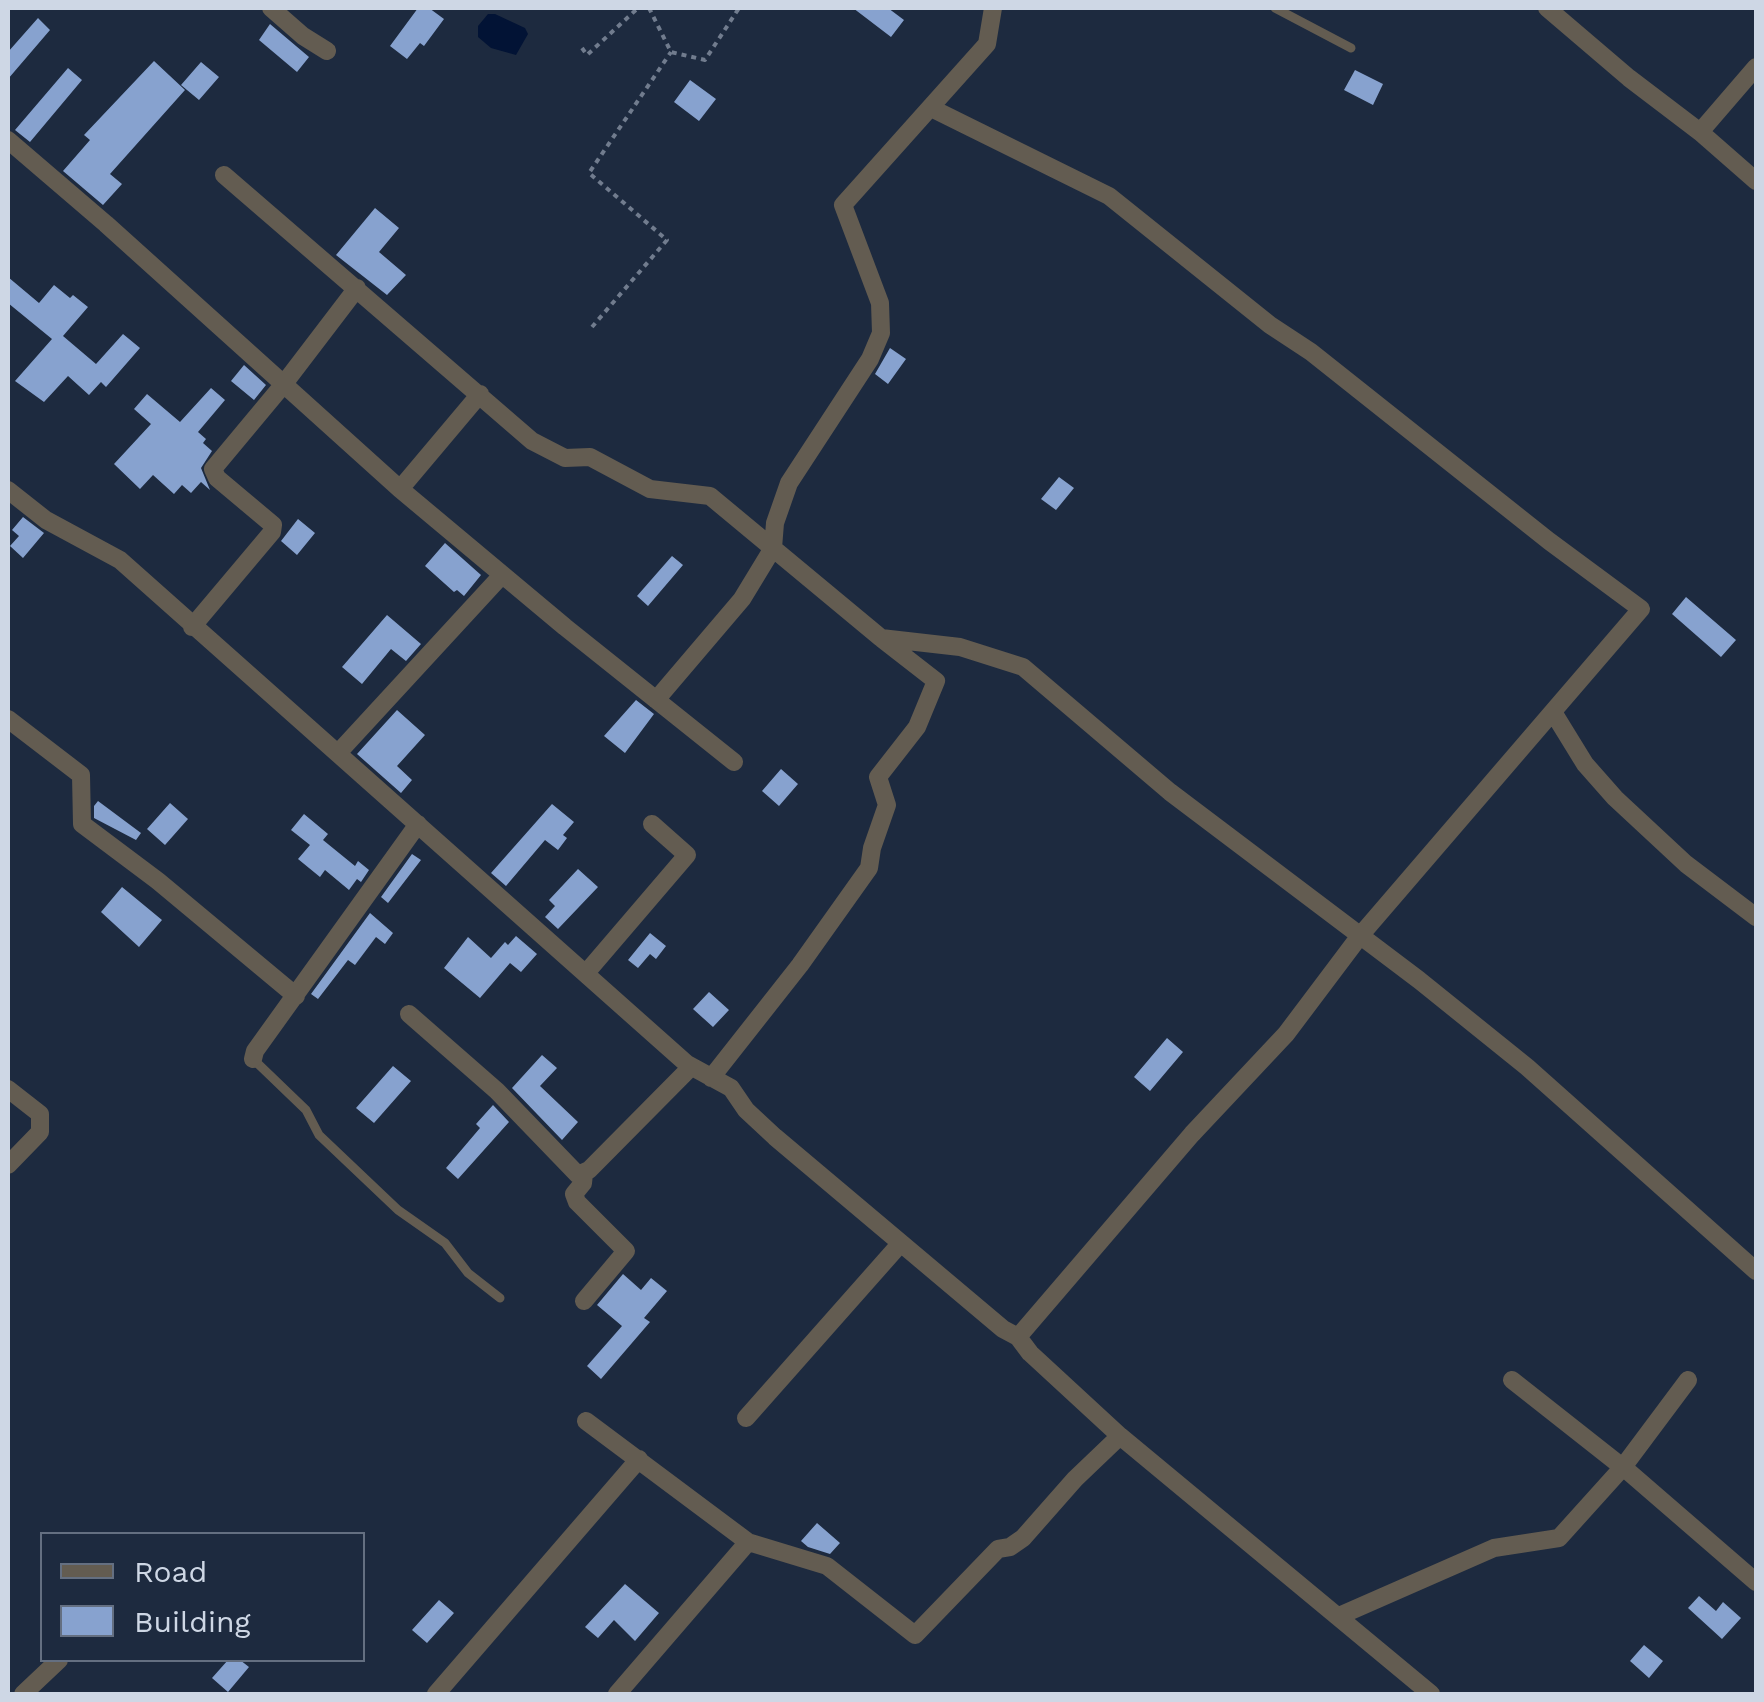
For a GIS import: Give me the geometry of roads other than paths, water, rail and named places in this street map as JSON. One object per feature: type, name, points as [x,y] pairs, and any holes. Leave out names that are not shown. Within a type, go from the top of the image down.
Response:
[{"type":"street","points":[[271,8],[302,36],[328,51]]},
{"type":"street","points":[[656,700],[742,600],[773,548],[775,524],[789,483],[870,359],[881,333],[880,304],[843,205],[987,44],[993,8]]},
{"type":"street","points":[[1548,8],[1756,181]]},
{"type":"street","points":[[1700,132],[1756,68]]},
{"type":"street","points":[[930,108],[1109,196],[1270,325],[1311,352],[1549,541],[1642,609],[1359,937],[1286,1034],[1192,1134],[1018,1337]]},
{"type":"street","points":[[8,140],[400,489],[734,762]]},
{"type":"street","points":[[224,176],[532,441],[564,458],[590,457],[650,489],[710,496],[936,681],[917,727],[878,777],[887,805],[869,868],[711,1078]]},
{"type":"street","points":[[192,626],[272,532],[272,525],[217,478],[213,469],[357,288]]},
{"type":"street","points":[[400,489],[480,394]]},
{"type":"street","points":[[8,490],[46,520],[120,560],[691,1067],[730,1088],[746,1110],[775,1137],[1003,1329],[1018,1337],[1030,1353],[1120,1436],[1431,1694]]},
{"type":"street","points":[[338,754],[502,575]]},
{"type":"street","points":[[881,638],[960,647],[1023,666],[1170,792],[1528,1066],[1756,1271]]},
{"type":"street","points":[[1553,712],[1585,764],[1615,798],[1686,864],[1756,917]]},
{"type":"street","points":[[8,719],[81,775],[82,824],[158,881],[296,996]]},
{"type":"street","points":[[254,1058],[418,824]]},
{"type":"street","points":[[586,973],[687,855],[652,824]]},
{"type":"street","points":[[410,1014],[497,1091],[578,1175],[691,1067]]},
{"type":"street","points":[[8,1089],[40,1114],[40,1132],[8,1166]]},
{"type":"street","points":[[584,1173],[574,1194],[577,1202],[626,1252],[584,1301]]},
{"type":"street","points":[[746,1418],[900,1244]]},
{"type":"street","points":[[1512,1380],[1756,1582]]},
{"type":"street","points":[[1339,1616],[1494,1548],[1559,1538],[1623,1468],[1688,1380]]},
{"type":"street","points":[[586,1421],[748,1542],[827,1566],[915,1635],[998,1549],[1010,1547],[1023,1538],[1120,1436]]},
{"type":"street","points":[[436,1694],[639,1459]]},
{"type":"street","points":[[617,1694],[748,1542]]},
{"type":"street","points":[[23,1694],[57,1662]]},
{"type":"lane","points":[[1275,8],[1351,48]]},
{"type":"lane","points":[[254,1058],[306,1110],[319,1135],[398,1210],[445,1243],[468,1274],[500,1298]]},
{"type":"water","points":[[488,14],[525,28],[528,34],[516,55],[491,48],[478,37],[478,26]]}]
